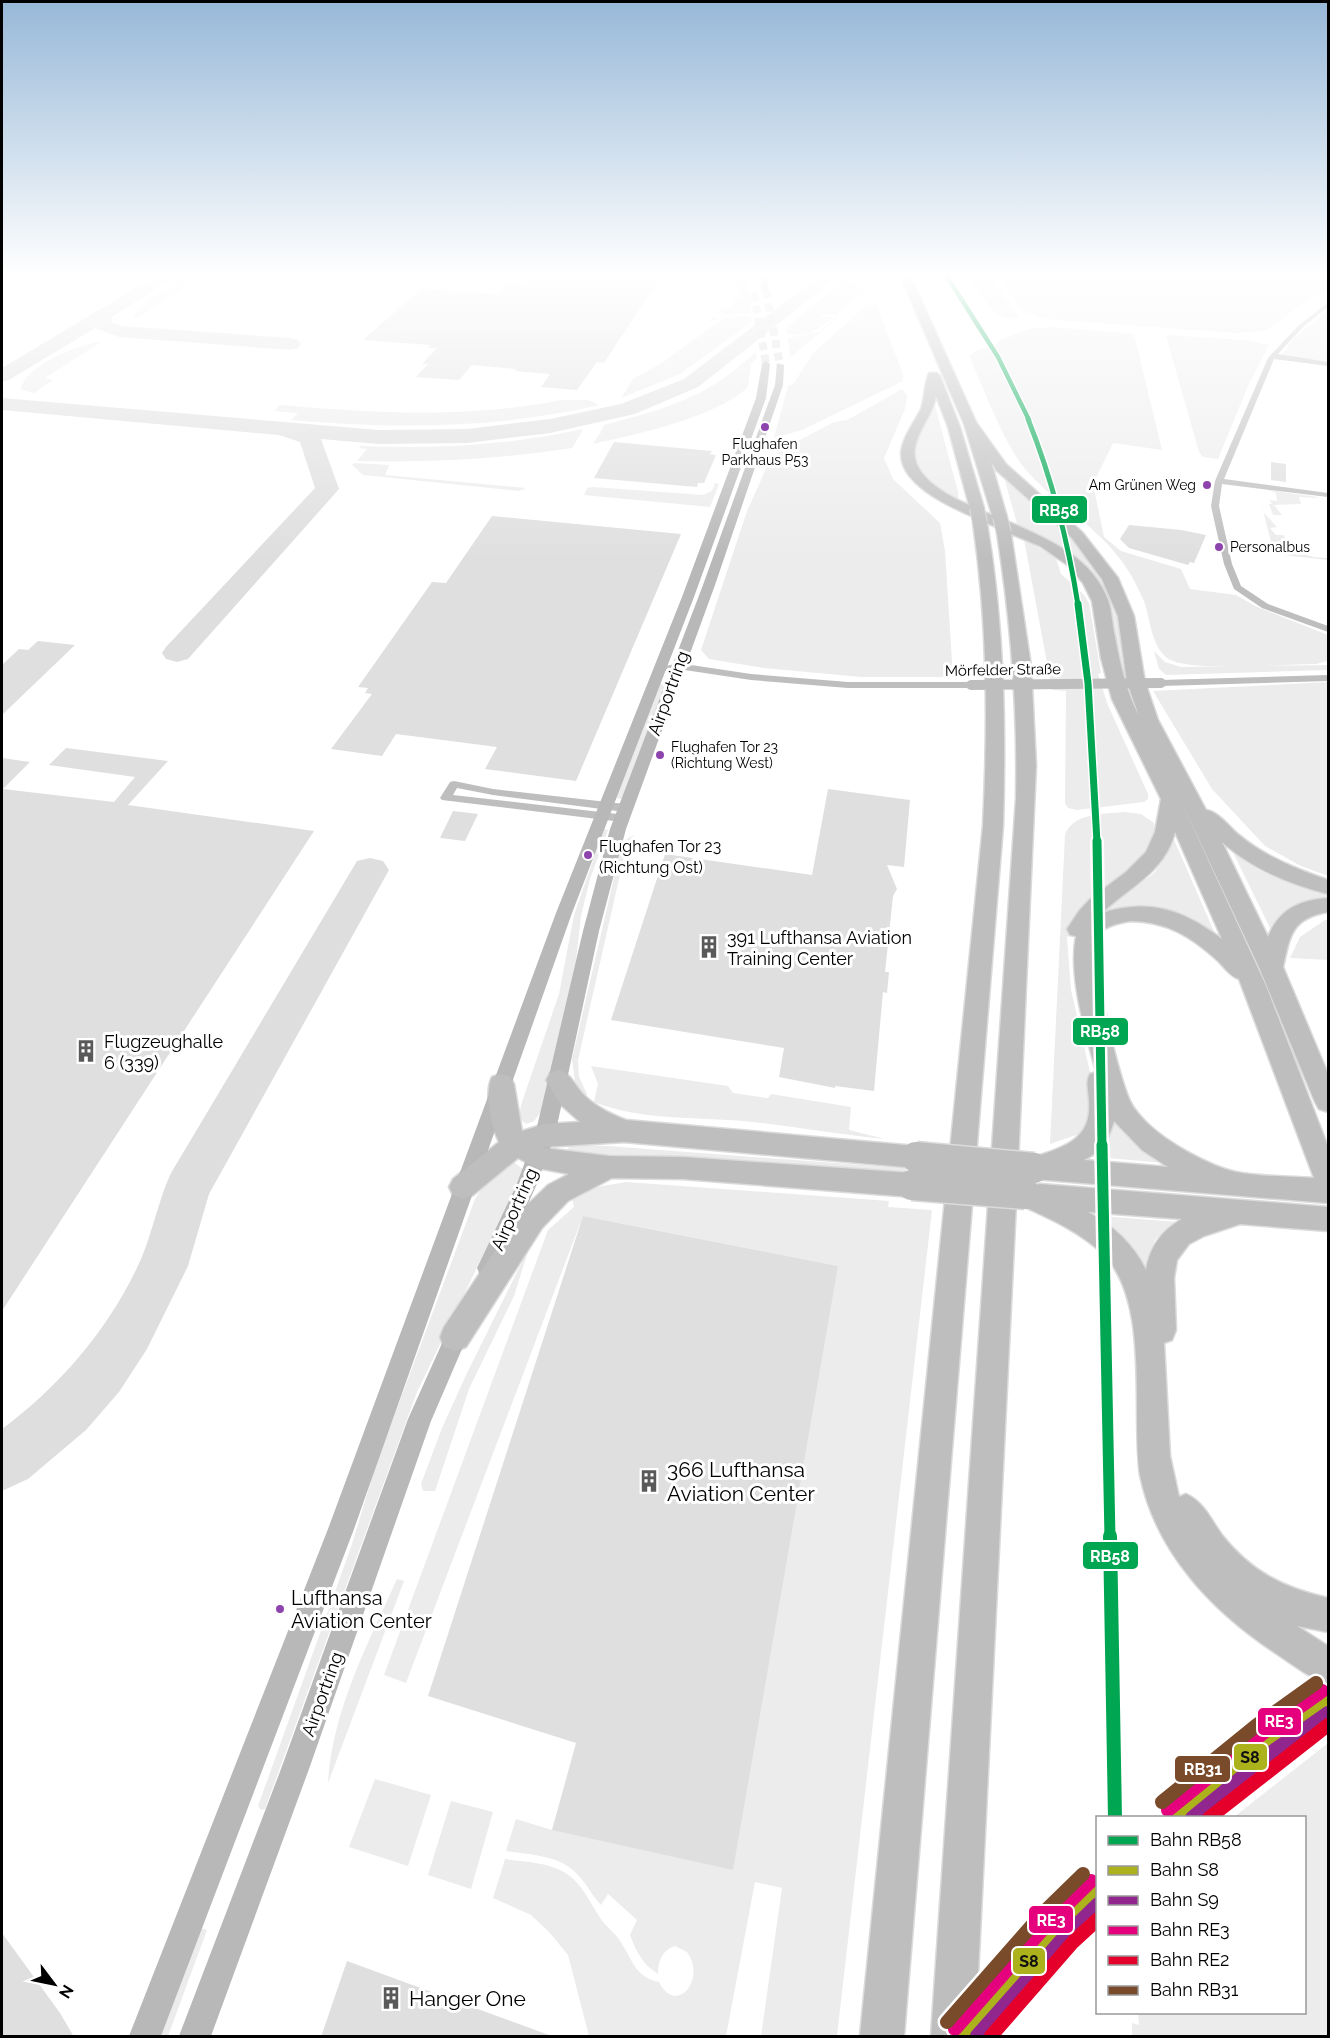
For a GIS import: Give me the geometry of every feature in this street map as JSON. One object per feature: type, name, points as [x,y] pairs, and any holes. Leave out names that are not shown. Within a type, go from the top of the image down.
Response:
[{"type":"highway","points":[[882,2037],[993,826],[997,714],[990,589],[978,515],[954,427],[931,370]]},
{"type":"highway","points":[[931,370],[928,406],[908,448],[909,464],[915,474],[948,501],[1046,543],[1074,563],[1095,590],[1103,613],[1110,658],[1121,699],[1152,745],[1271,967],[1329,1102]]},
{"type":"highway","points":[[947,370],[972,425],[992,481],[1004,533],[1023,658],[1027,727],[1026,799],[953,2037]]},
{"type":"highway","points":[[972,425],[993,459],[1077,535],[1110,578],[1126,616],[1139,691],[1149,720],[1152,745]]},
{"type":"highway","points":[[1179,797],[1241,849],[1277,869],[1329,887]]},
{"type":"highway","points":[[1179,797],[1329,1180]]},
{"type":"highway","points":[[1066,1185],[1078,1150],[1091,1140],[1101,1127],[1105,1112],[1076,969],[1076,933],[1090,912],[1139,875],[1155,857],[1179,797]]},
{"type":"highway","points":[[1271,967],[1279,934],[1287,920],[1310,908],[1329,905]]},
{"type":"highway","points":[[1254,986],[1206,937],[1192,928],[1165,917],[1140,914],[1117,916],[1092,928],[1085,942],[1087,975],[1113,1090],[1121,1110],[1129,1121],[1157,1146],[1202,1170],[1239,1197],[1284,1215],[1329,1219]]},
{"type":"highway","points":[[559,1080],[567,1095],[585,1114],[624,1131]]},
{"type":"highway","points":[[501,1084],[510,1137],[533,1145],[566,1164],[694,1168],[1025,1194],[1066,1185],[1239,1197]]},
{"type":"highway","points":[[463,1188],[492,1161],[533,1145],[624,1131],[1034,1168],[1066,1185],[1128,1264],[1138,1285],[1147,1332],[1157,1478],[1165,1503],[1183,1537],[1209,1577],[1230,1598],[1277,1634],[1329,1666]]},
{"type":"highway","points":[[455,1337],[532,1219],[550,1198],[609,1167]]},
{"type":"highway","points":[[1329,1191],[1274,1187],[1239,1197],[1190,1227],[1170,1243],[1162,1258],[1159,1275],[1168,1458],[1177,1493],[1195,1528],[1233,1573],[1261,1593],[1289,1606],[1329,1615]]},
{"type":"street","name":"Airportring","points":[[145,2037],[341,1529],[501,1084],[688,597],[741,448],[757,410],[764,386],[765,370]]},
{"type":"street","name":"Airportring","points":[[195,2037],[295,1769],[420,1419],[559,1080],[591,931],[623,813],[709,585],[779,385],[780,370]]},
{"type":"street","points":[[1267,370],[1219,481],[1215,506],[1230,570],[1238,586],[1249,598],[1264,606],[1329,629]]},
{"type":"street","points":[[1219,481],[1329,495]]},
{"type":"street","name":"Mörfelder Straße","points":[[659,669],[848,686],[1161,683],[1329,678]]},
{"type":"street","points":[[605,811],[576,813],[446,798],[454,784],[623,813]]},
{"type":"street","points":[[576,813],[596,834]]},
{"type":"shaded area","points":[[35,370],[57,370],[45,378],[53,380],[34,393],[21,390],[24,381]]},
{"type":"shaded area","points":[[649,370],[685,370],[621,398],[634,378]]},
{"type":"shaded area","points":[[734,370],[750,370],[748,387],[716,408],[675,423],[593,444],[599,434],[603,433],[600,433],[604,425],[675,404],[721,380]]},
{"type":"shaded area","points":[[802,370],[901,370],[903,374],[903,381],[802,430],[774,438],[788,386],[794,383]]},
{"type":"shaded area","points":[[975,370],[1143,370],[1162,450],[1113,443],[1093,484],[1104,537],[1121,551],[1181,569],[1190,589],[1236,595],[1255,606],[1328,635],[1328,661],[1316,664],[1215,666],[1178,663],[1167,658],[1158,647],[1145,604],[1131,575],[1120,559],[1095,532],[1026,470],[1010,446]]},
{"type":"shaded area","points":[[1176,370],[1256,370],[1218,459],[1203,457],[1199,452]]},
{"type":"shaded area","points":[[902,389],[907,395],[905,409],[884,458],[893,479],[940,523],[945,551],[953,677],[861,677],[764,668],[709,659],[701,650],[747,511],[769,462],[781,450],[834,422],[847,420]]},
{"type":"shaded area","points":[[561,400],[589,400],[599,405],[522,419],[407,426],[291,420],[298,413],[274,411],[280,405],[386,412],[456,412],[526,406]]},
{"type":"shaded area","points":[[935,405],[959,502],[942,490],[944,494],[930,481],[916,461],[914,452],[916,444]]},
{"type":"shaded area","points":[[583,429],[579,437],[575,438],[578,438],[572,448],[545,452],[465,459],[357,461],[367,449],[359,448],[361,446],[473,445],[528,439]]},
{"type":"shaded area","points":[[354,463],[389,465],[385,475],[526,488],[519,491],[363,475],[352,465]]},
{"type":"shaded area","points":[[1005,481],[1010,481],[1069,534],[1105,582],[1116,609],[1127,673],[1122,673],[1099,583],[1018,527]]},
{"type":"shaded area","points":[[715,483],[719,484],[710,507],[584,495],[587,488],[593,487],[703,495],[712,491]]},
{"type":"shaded area","points":[[1258,490],[1264,513],[1277,527],[1270,528],[1276,535],[1283,535],[1302,553],[1313,557],[1328,558],[1328,560],[1274,554]]},
{"type":"shaded area","points":[[1268,490],[1317,498],[1299,497],[1301,504],[1274,505],[1282,515],[1273,515],[1269,504],[1272,504],[1269,500],[1277,501],[1276,493]]},
{"type":"shaded area","points":[[1024,539],[1056,558],[1061,574],[1084,595],[1089,603],[1101,673],[1098,674],[1107,703],[1148,794],[1148,799],[1144,802],[1077,810],[1068,808],[1065,803],[1066,691],[1052,690]]},
{"type":"shaded area","points":[[1154,651],[1165,662],[1181,667],[1328,665],[1328,670],[1166,675],[1159,669]]},
{"type":"shaded area","points":[[1328,682],[1328,876],[1301,866],[1265,846],[1212,789],[1153,691]]},
{"type":"shaded area","points":[[659,684],[666,685],[622,799],[616,798]]},
{"type":"shaded area","points":[[1124,812],[1141,814],[1154,823],[1155,835],[1147,855],[1081,909],[1067,938],[1071,990],[1095,1094],[1085,1132],[1050,1144],[1065,835],[1074,822],[1081,819],[1098,814]]},
{"type":"shaded area","points":[[604,829],[608,830],[590,879],[581,916],[576,961],[541,1112],[534,1121],[526,1124],[519,1118],[521,1105],[559,994],[574,915]]},
{"type":"shaded area","points":[[1171,833],[1216,936],[1192,922],[1093,920],[1155,872],[1166,855]]},
{"type":"shaded area","points":[[634,835],[626,848],[578,1060],[579,1077],[587,1094],[585,1097],[575,1081],[572,1059],[620,852],[627,839]]},
{"type":"shaded area","points":[[1230,846],[1300,882],[1328,891],[1328,901],[1311,902],[1295,907],[1281,916],[1271,930]]},
{"type":"shaded area","points":[[1328,920],[1328,960],[1290,958],[1300,937]]},
{"type":"shaded area","points":[[591,1066],[728,1086],[733,1093],[768,1098],[771,1094],[851,1107],[849,1130],[885,1139],[753,1122],[633,1113],[594,1102],[598,1084]]},
{"type":"shaded area","points":[[1112,1118],[1176,1164],[1085,1156]]},
{"type":"shaded area","points":[[569,1144],[915,1169],[914,1176],[567,1156]]},
{"type":"shaded area","points":[[511,1160],[524,1170],[417,1392],[265,1809],[261,1810],[258,1806],[351,1547],[377,1462],[475,1199],[489,1178]]},
{"type":"shaded area","points":[[626,1182],[889,1201],[888,1207],[932,1210],[837,2036],[761,2036],[782,1888],[755,1882],[726,2036],[589,2036],[568,1955],[531,1915],[493,1898],[505,1859],[550,1866],[564,1872],[582,1888],[640,1973],[659,1982],[666,1992],[673,1996],[681,1995],[691,1983],[692,1963],[687,1952],[675,1946],[667,1950],[662,1957],[658,1974],[648,1966],[637,1952],[630,1935],[637,1920],[608,1894],[601,1905],[578,1875],[563,1863],[545,1857],[506,1851],[516,1819],[552,1830],[838,1266],[583,1216],[406,1683],[384,1675],[548,1230],[574,1207],[572,1198],[591,1188]]},
{"type":"shaded area","points":[[1090,1215],[1177,1222],[1155,1240],[1145,1271]]},
{"type":"shaded area","points":[[529,1248],[514,1296],[469,1389],[435,1491],[423,1491],[421,1484],[442,1428]]},
{"type":"shaded area","points":[[397,1579],[404,1581],[328,1783],[336,1730],[344,1704],[363,1653]]},
{"type":"shaded area","points":[[1328,1743],[1328,2036],[1132,2036],[1132,2023],[1139,2025],[1138,2014],[1306,2014],[1306,1816],[1235,1816]]},
{"type":"shaded area","points":[[375,1779],[431,1795],[408,1866],[349,1847]]},
{"type":"shaded area","points":[[451,1801],[493,1812],[471,1889],[428,1875]]},
{"type":"shaded area","points":[[198,1927],[207,1930],[168,2036],[154,2036]]},
{"type":"building","points":[[422,370],[468,370],[459,380],[416,377]]},
{"type":"building","points":[[591,370],[577,390],[541,387],[550,374],[514,371]]},
{"type":"building","points":[[614,442],[712,451],[710,454],[716,455],[704,483],[698,483],[697,487],[594,478]]},
{"type":"building","points":[[1271,462],[1286,464],[1286,482],[1271,480]]},
{"type":"building","points":[[492,516],[681,534],[576,781],[485,769],[497,747],[396,734],[382,756],[331,749],[372,694],[365,693],[368,688],[358,687],[432,582],[446,583]]},
{"type":"building","points":[[1129,525],[1206,535],[1194,563],[1190,562],[1188,565],[1129,548],[1120,539]]},
{"type":"building","points":[[38,641],[75,645],[2,715],[2,665],[19,649],[28,650]]},
{"type":"building","name":"Flugzeughalle 6 (339)","points":[[66,748],[168,761],[128,805],[314,831],[2,1311],[2,758],[30,762],[3,789],[114,802],[135,777],[49,765]]},
{"type":"building","points":[[828,789],[910,800],[904,867],[887,865],[897,889],[893,896],[885,972],[889,972],[887,993],[883,992],[874,1091],[835,1086],[835,1088],[779,1077],[784,1048],[611,1020],[665,854],[812,875]]},
{"type":"building","points":[[453,811],[478,814],[465,841],[440,838]]},
{"type":"building","name":"366 Lufthansa Aviation Center","points":[[583,1216],[838,1266],[733,1870],[552,1830],[576,1743],[428,1696]]},
{"type":"building","points":[[2,1933],[60,2013],[74,2037],[2,2037]]},
{"type":"building","name":"Hanger One","points":[[347,1961],[549,2035],[549,2037],[321,2037]]},
{"type":"taxiway","points":[[2,376],[12,370]]},
{"type":"taxiway","points":[[2,404],[379,437],[467,436],[550,426],[627,409],[691,383],[708,370]]},
{"type":"taxiway","points":[[177,653],[327,489],[310,439],[303,434],[286,430]]},
{"type":"taxiway","points":[[2,1463],[38,1437],[67,1410],[115,1353],[141,1310],[163,1266],[188,1187],[370,870]]},
{"type":"rail line","name":"RB58","points":[[1005,370],[1024,408],[1045,461],[1061,516],[1073,571],[1088,683],[1097,853],[1115,1816]]},
{"type":"rail line","name":"RB31","points":[[1162,1802],[1257,1725],[1316,1683]]},
{"type":"rail line","name":"RE3","points":[[1168,1810],[1263,1733],[1322,1691]]},
{"type":"rail line","name":"S8","points":[[1178,1816],[1270,1741],[1328,1700]]},
{"type":"rail line","name":"S9","points":[[1194,1816],[1276,1749],[1328,1713]]},
{"type":"rail line","name":"RE2","points":[[1211,1816],[1328,1725]]},
{"type":"rail line","name":"RB31","points":[[947,2022],[1042,1914],[1083,1874]]},
{"type":"rail line","name":"RE3","points":[[955,2029],[1050,1921],[1091,1881]]},
{"type":"rail line","name":"S8","points":[[963,2036],[1058,1928],[1096,1891]]},
{"type":"rail line","name":"S9","points":[[977,2036],[1066,1935],[1096,1906]]},
{"type":"rail line","name":"RE2","points":[[991,2036],[1073,1942],[1096,1921]]},
{"type":"place","name":"Flughafen Parkhaus P53","points":[[765,427]]},
{"type":"place","name":"Am Grünen Weg","points":[[1207,485]]},
{"type":"place","name":"Personalbus","points":[[1219,547]]},
{"type":"place","name":"Flughafen Tor 23 (Richtung West)","points":[[660,755]]},
{"type":"place","name":"Flughafen Tor 23 (Richtung Ost)","points":[[588,855]]},
{"type":"place","name":"391 Lufthansa Aviation Training Center","points":[[709,947]]},
{"type":"place","name":"Flugzeughalle 6 (339)","points":[[86,1051]]},
{"type":"place","name":"366 Lufthansa Aviation Center","points":[[649,1481]]},
{"type":"place","name":"Lufthansa Aviation Center","points":[[280,1609]]},
{"type":"place","name":"Hanger One","points":[[391,1998]]}]
